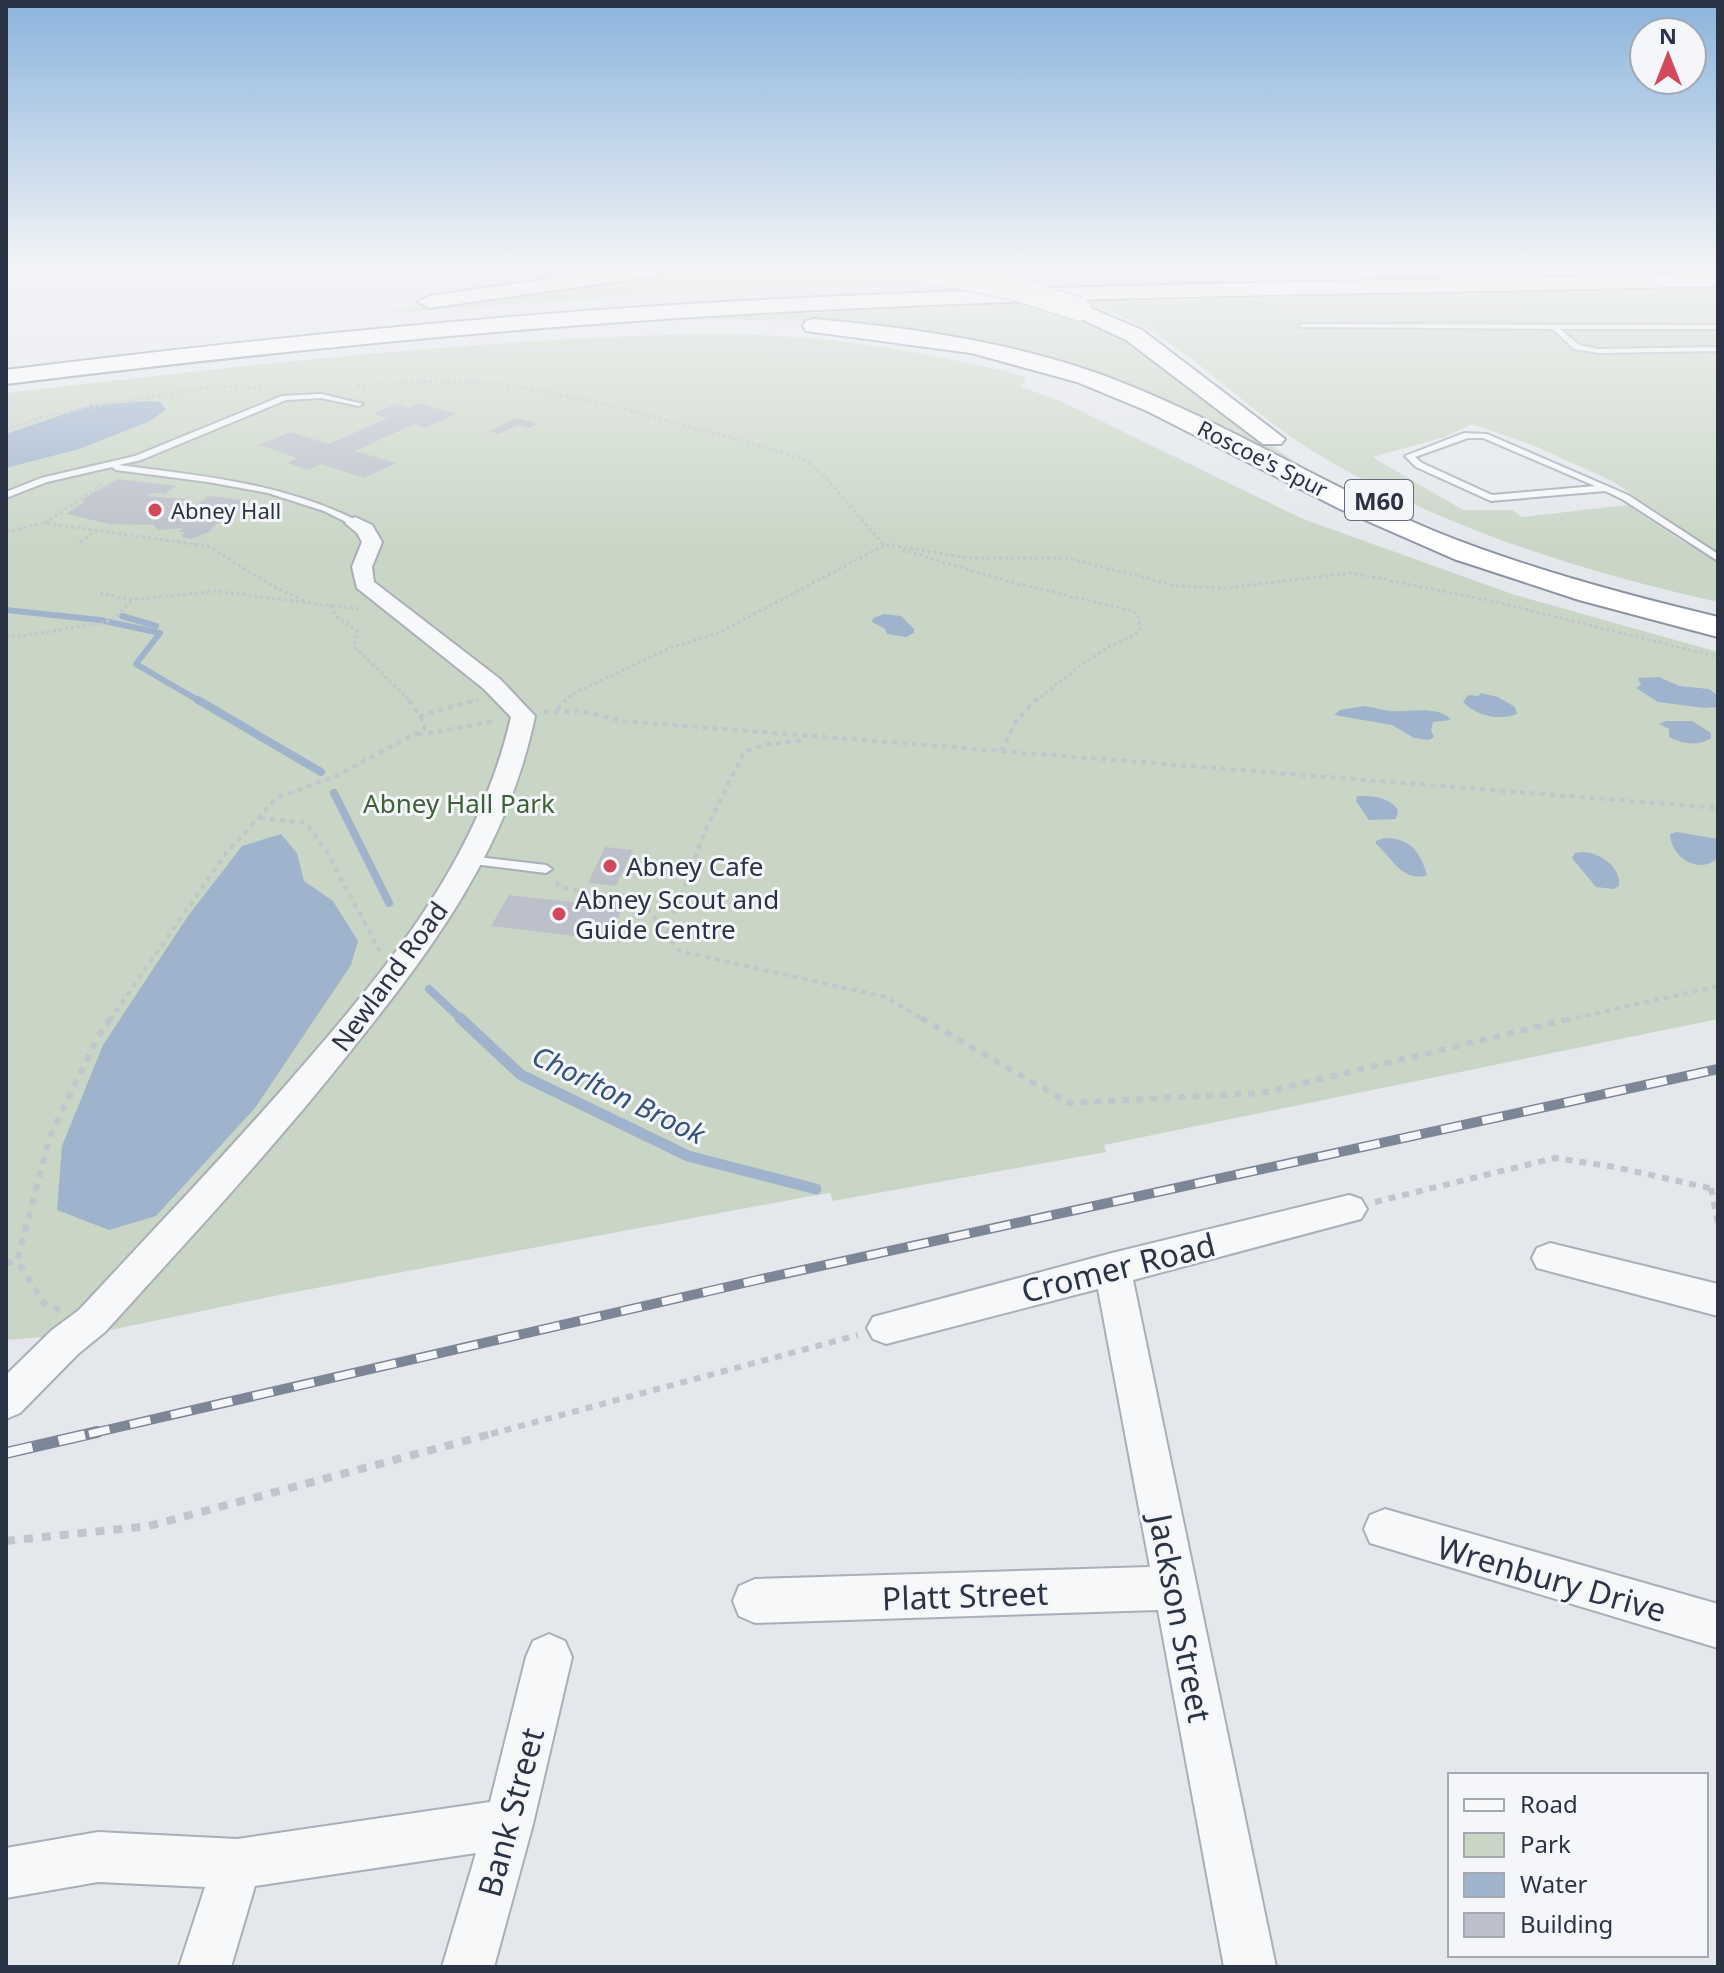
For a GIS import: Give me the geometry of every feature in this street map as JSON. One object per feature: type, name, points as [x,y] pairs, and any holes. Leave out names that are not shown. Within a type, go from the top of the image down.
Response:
[{"type":"highway","name":"M60","points":[[6,377],[122,362]]},
{"type":"highway","name":"Roscoe's Spur","points":[[1032,362],[1119,390],[1193,422],[1372,514],[1449,547],[1580,591],[1718,627]]},
{"type":"highway","name":"Roscoe's Spur","points":[[1170,362],[1271,438],[1378,500],[1444,529],[1547,565],[1718,612]]},
{"type":"street","points":[[355,523],[365,529],[372,542],[362,567],[364,584],[501,693],[523,716]]},
{"type":"street","name":"Newland Road","points":[[6,1401],[65,1342],[92,1321],[308,1084],[415,949],[469,860],[494,811],[523,716]]},
{"type":"street","name":"Cromer Road","points":[[886,1328],[1349,1209]]},
{"type":"street","points":[[1550,1258],[1718,1300]]},
{"type":"street","name":"Jackson Street","points":[[1112,1268],[1250,1967]]},
{"type":"street","name":"Wrenbury Drive","points":[[1385,1529],[1718,1626]]},
{"type":"street","name":"Platt Street","points":[[755,1601],[1175,1588]]},
{"type":"street","name":"Bank Street","points":[[468,1967],[509,1824],[549,1657]]},
{"type":"street","points":[[6,1873],[98,1857],[237,1864],[509,1824]]},
{"type":"street","points":[[205,1967],[237,1864]]},
{"type":"lane","points":[[6,495],[44,480],[138,458],[285,398],[321,396],[359,404]]},
{"type":"lane","points":[[1606,488],[1491,498],[1419,465],[1409,456],[1467,435],[1484,436],[1606,488],[1625,497],[1718,558]]},
{"type":"lane","points":[[109,466],[185,475],[281,494],[328,508],[355,523]]},
{"type":"lane","points":[[469,860],[546,869]]},
{"type":"path","points":[[348,387],[392,382],[508,385],[603,404],[741,440],[805,460],[824,476],[883,544],[1003,580],[1133,611],[1138,615],[1140,629],[1137,635],[1109,646],[1032,704],[1003,738],[1001,751]]},
{"type":"path","points":[[6,430],[54,412],[92,403],[231,386],[250,385],[275,391]]},
{"type":"path","points":[[6,532],[44,523],[127,469]]},
{"type":"path","points":[[44,523],[208,546],[276,588],[304,601]]},
{"type":"path","points":[[80,542],[96,530]]},
{"type":"path","points":[[557,709],[572,694],[670,648],[718,633],[883,544],[969,558],[1066,558],[1177,586],[1225,588],[1352,573],[1496,602],[1718,657]]},
{"type":"path","points":[[100,593],[131,600],[215,591],[361,609],[392,605]]},
{"type":"path","points":[[6,634],[15,637],[103,623],[116,617],[131,600]]},
{"type":"path","points":[[92,1321],[45,1304],[17,1261],[50,1136],[98,1037],[226,853],[277,798],[336,776],[424,729],[406,695],[354,646],[357,631],[336,616],[330,606]]},
{"type":"path","points":[[419,716],[501,693]]},
{"type":"path","points":[[413,736],[557,709],[623,721],[1718,808]]},
{"type":"path","points":[[666,934],[706,829],[744,752],[764,745],[801,740],[803,736]]},
{"type":"path","points":[[260,818],[306,823],[326,851],[380,952]]},
{"type":"path","points":[[546,869],[561,888],[640,898],[679,951],[885,997],[1069,1103],[1262,1093],[1677,993],[1718,986]]},
{"type":"path","points":[[1349,1209],[1555,1158],[1615,1167],[1714,1189],[1718,1223]]},
{"type":"path","points":[[6,1263],[17,1261]]},
{"type":"path","points":[[6,1541],[149,1526],[886,1328]]},
{"type":"green space","name":"Abney Hall Park","points":[[963,362],[1026,378],[1022,387],[1058,400],[1303,519],[1515,595],[1718,652],[1718,1019],[1104,1145],[1106,1152],[833,1201],[830,1193],[817,1195],[284,1294],[96,1333],[6,1340],[6,393],[267,364]]},
{"type":"green space","points":[[1016,362],[1158,362],[1236,422],[1302,466],[1294,468],[1121,386]]},
{"type":"green space","points":[[1196,362],[1718,362],[1718,555],[1614,482],[1537,447],[1472,424],[1445,437],[1372,457],[1463,510],[1512,510],[1522,517],[1628,505],[1680,540],[1718,560],[1718,602],[1560,560],[1457,523],[1358,477],[1291,437]]},
{"type":"water","points":[[160,402],[166,410],[148,422],[79,449],[6,468],[6,434],[91,405]]},
{"type":"water","points":[[884,614],[901,616],[914,629],[914,633],[906,637],[887,634],[885,629],[872,622],[873,618]]},
{"type":"water","points":[[1659,677],[1679,686],[1709,689],[1718,696],[1718,707],[1658,702],[1636,688],[1641,685],[1638,678]]},
{"type":"water","points":[[1481,693],[1498,697],[1515,707],[1517,714],[1488,716],[1463,702],[1468,695],[1478,696]]},
{"type":"water","points":[[1364,706],[1390,711],[1439,712],[1451,720],[1433,722],[1431,730],[1434,737],[1429,740],[1414,738],[1392,725],[1334,715],[1340,710]]},
{"type":"water","points":[[1692,721],[1711,733],[1711,738],[1696,743],[1674,739],[1669,737],[1669,729],[1659,724]]},
{"type":"water","points":[[1357,796],[1385,799],[1398,810],[1396,819],[1369,820],[1356,801]]},
{"type":"water","points":[[1677,832],[1718,839],[1718,858],[1703,865],[1687,861],[1672,843],[1670,834]]},
{"type":"water","points":[[281,834],[297,853],[304,881],[333,901],[358,941],[351,965],[255,1108],[156,1216],[109,1230],[57,1210],[62,1146],[103,1045],[188,916],[242,846]]},
{"type":"water","points":[[1384,838],[1401,840],[1413,848],[1427,875],[1411,875],[1398,867],[1376,844]]},
{"type":"water","points":[[1582,852],[1608,862],[1617,873],[1619,886],[1613,889],[1596,887],[1572,858],[1575,853]]},
{"type":"building","points":[[420,403],[456,414],[425,428],[414,424],[355,451],[396,463],[364,478],[321,464],[309,470],[287,463],[298,458],[259,445],[290,432],[329,444],[388,418],[373,414],[396,404],[409,408]]},
{"type":"building","points":[[517,418],[538,424],[529,428],[517,425],[499,434],[489,431]]},
{"type":"building","name":"Abney Hall","points":[[118,479],[176,486],[165,494],[148,496],[186,499],[180,503],[196,505],[209,496],[250,501],[229,516],[232,516],[228,522],[217,523],[209,532],[190,539],[182,537],[184,532],[178,532],[183,528],[158,530],[154,525],[110,524],[66,514],[86,501],[81,500]]},
{"type":"building","name":"Abney Cafe","points":[[605,847],[633,850],[616,886],[588,883]]},
{"type":"building","name":"Abney Scout and Guide Centre","points":[[509,895],[581,903],[584,898],[625,903],[607,940],[491,926]]},
{"type":"waterway","name":"Chorlton Brook","points":[[6,610],[100,620],[160,633],[136,664],[201,702]]},
{"type":"waterway","points":[[122,616],[156,626]]},
{"type":"waterway","name":"Chorlton Brook","points":[[198,700],[321,772]]},
{"type":"waterway","name":"Chorlton Brook","points":[[334,793],[389,903]]},
{"type":"waterway","name":"Chorlton Brook","points":[[429,989],[462,1020]]},
{"type":"waterway","name":"Chorlton Brook","points":[[460,1018],[521,1075],[688,1156],[816,1189]]},
{"type":"railway","points":[[89,1434],[757,1280],[1718,1069]]},
{"type":"railway","points":[[6,1453],[97,1432]]},
{"type":"place","name":"Abney Hall","points":[[155,510]]},
{"type":"place","name":"Abney Cafe","points":[[610,866]]},
{"type":"place","name":"Abney Scout and Guide Centre","points":[[559,914]]}]
